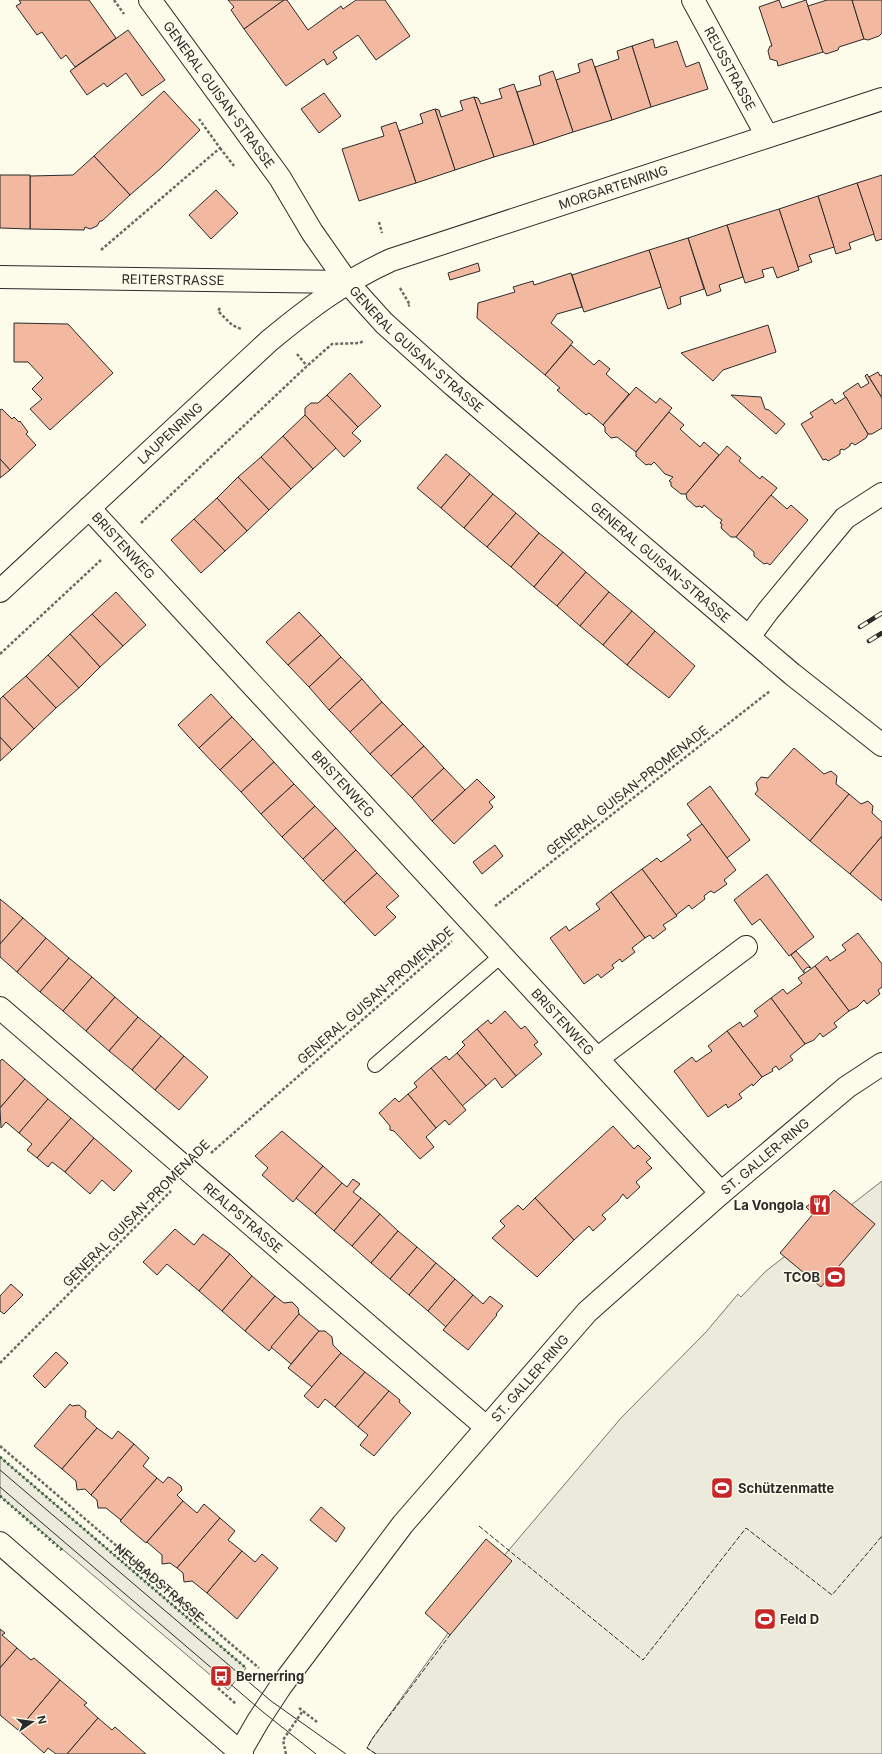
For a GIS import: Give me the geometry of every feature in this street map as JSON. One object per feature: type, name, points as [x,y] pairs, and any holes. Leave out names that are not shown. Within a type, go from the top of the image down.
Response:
[{"type":"street","name":"GENERAL GUISAN-STRASSE","points":[[150,0],[280,178],[312,232],[347,282],[384,322],[453,385],[792,674],[882,745]]},
{"type":"street","name":"REUSSTRASSE","points":[[693,0],[767,136]]},
{"type":"street","name":"MORGARTENRING","points":[[347,282],[391,260],[882,99]]},
{"type":"street","name":"REITERSTRASSE","points":[[0,277],[347,282]]},
{"type":"street","name":"LAUPENRING","points":[[0,591],[269,341],[310,308],[347,282]]},
{"type":"street","points":[[749,637],[768,611],[845,518],[882,494]]},
{"type":"street","name":"BRISTENWEG","points":[[89,508],[721,1193]]},
{"type":"street","name":"BRISTENWEG","points":[[598,1058],[746,947]]},
{"type":"street","name":"REALPSTRASSE","points":[[0,1008],[486,1427]]},
{"type":"street","name":"ST. GALLER-RING","points":[[241,1753],[258,1721],[281,1686],[402,1524],[587,1312],[721,1193],[847,1087],[882,1064]]},
{"type":"street","points":[[0,1544],[241,1753]]},
{"type":"lane","points":[[374,1065],[502,955]]},
{"type":"path","points":[[114,0],[128,19]]},
{"type":"path","points":[[197,116],[234,166]]},
{"type":"path","points":[[97,278],[93,257],[220,148]]},
{"type":"path","points":[[0,654],[307,366]]},
{"type":"path","name":"GENERAL GUISAN-PROMENADE","points":[[0,1363],[189,1172],[323,1053],[473,923],[792,674]]},
{"type":"path","name":"NEUBADSTRASSE","points":[[0,1446],[281,1686],[302,1712],[317,1722]]},
{"type":"path","points":[[286,1754],[283,1740],[302,1712]]},
{"type":"shaded area","name":"Schützenmatte","points":[[882,1181],[882,1754],[376,1754],[367,1748],[502,1558],[621,1418],[706,1332],[738,1294],[741,1297],[766,1271]]},
{"type":"shaded area","points":[[0,1457],[246,1668],[228,1690],[0,1496]]},
{"type":"building","points":[[19,0],[89,0],[116,38],[75,67],[66,55],[61,59],[42,32],[37,35],[16,6],[21,3]]},
{"type":"building","points":[[228,0],[284,0],[244,29],[231,10],[234,7]]},
{"type":"building","points":[[284,0],[287,0],[308,30],[341,6],[343,9],[356,0],[385,0],[410,36],[376,60],[358,35],[333,52],[337,58],[327,65],[324,59],[286,86],[244,29]]},
{"type":"building","points":[[779,0],[782,8],[806,0],[823,52],[778,66],[777,61],[770,59],[768,51],[770,46],[772,46],[759,7]]},
{"type":"building","points":[[827,0],[852,0],[864,39],[839,47],[838,50],[826,54],[823,52],[808,6]]},
{"type":"building","points":[[852,0],[882,0],[882,33],[879,36],[868,40],[864,39]]},
{"type":"building","points":[[128,30],[165,80],[142,96],[126,73],[107,87],[104,83],[87,95],[70,71]]},
{"type":"building","points":[[653,39],[655,48],[677,41],[686,67],[699,62],[708,89],[651,107],[632,46]]},
{"type":"building","points":[[632,46],[651,107],[612,120],[595,67],[619,59],[617,51]]},
{"type":"building","points":[[592,59],[612,120],[573,132],[556,80],[580,72],[578,64]]},
{"type":"building","points":[[553,71],[573,132],[534,145],[517,92],[541,85],[539,76]]},
{"type":"building","points":[[514,84],[534,145],[494,157],[474,97],[478,98],[481,104],[502,98],[499,89]]},
{"type":"building","points":[[164,91],[200,130],[160,169],[130,195],[94,156]]},
{"type":"building","points":[[324,93],[341,116],[319,133],[301,109]]},
{"type":"building","points":[[474,97],[494,157],[455,170],[435,109],[439,110],[441,117],[463,110],[460,101]]},
{"type":"building","points":[[435,109],[455,170],[416,183],[399,131],[423,123],[420,114]]},
{"type":"building","points":[[396,122],[416,183],[359,201],[342,149],[384,136],[381,127]]},
{"type":"building","points":[[94,156],[130,195],[102,221],[100,221],[97,226],[90,229],[85,227],[84,230],[30,229],[30,176],[73,175]]},
{"type":"building","points":[[0,175],[30,175],[30,229],[0,228]]},
{"type":"building","points":[[882,175],[882,239],[876,241],[857,183]]},
{"type":"building","points":[[857,183],[874,234],[849,243],[851,249],[836,254],[818,196]]},
{"type":"building","points":[[216,190],[238,213],[211,239],[189,215]]},
{"type":"building","points":[[818,196],[834,247],[809,255],[812,262],[798,267],[779,209]]},
{"type":"building","points":[[779,209],[799,270],[777,278],[773,267],[762,270],[764,277],[745,283],[727,225]]},
{"type":"building","points":[[727,225],[743,277],[719,285],[721,291],[707,296],[688,238]]},
{"type":"building","points":[[688,238],[704,289],[680,297],[681,304],[668,309],[649,250]]},
{"type":"building","points":[[649,250],[661,287],[584,312],[572,275]]},
{"type":"building","points":[[478,263],[480,271],[450,280],[448,273]]},
{"type":"building","points":[[571,273],[582,307],[557,314],[551,323],[573,342],[545,375],[477,318],[478,303],[515,292],[513,287],[533,281],[534,285]]},
{"type":"building","points":[[14,323],[68,324],[113,373],[50,430],[30,409],[42,399],[32,389],[43,378],[28,362],[14,362]]},
{"type":"building","points":[[768,325],[776,352],[723,370],[713,381],[681,353]]},
{"type":"building","points":[[571,345],[594,365],[599,360],[610,369],[606,374],[629,394],[603,425],[589,413],[586,415],[557,390],[560,388],[545,375]]},
{"type":"building","points":[[878,372],[880,376],[882,375],[882,398],[869,377]]},
{"type":"building","points":[[350,373],[381,406],[358,427],[327,395]]},
{"type":"building","points":[[867,374],[882,398],[882,428],[872,434],[868,434],[843,393],[858,383],[861,388],[869,383],[865,376]]},
{"type":"building","points":[[636,387],[656,403],[660,398],[672,408],[636,452],[617,437],[611,438],[605,432],[605,427],[603,425]]},
{"type":"building","points":[[327,395],[358,427],[352,433],[361,441],[344,457],[305,415],[305,408],[311,403],[318,403]]},
{"type":"building","points":[[731,395],[761,397],[765,409],[769,410],[785,424],[776,434]]},
{"type":"building","points":[[846,397],[868,434],[866,438],[855,445],[852,443],[844,450],[840,450],[840,454],[828,461],[826,459],[823,460],[801,424],[813,417],[810,413],[832,399],[835,404]]},
{"type":"building","points":[[2,409],[12,419],[14,417],[19,422],[20,421],[28,432],[26,434],[36,445],[10,470],[0,459],[0,410]]},
{"type":"building","points":[[669,412],[684,425],[680,429],[700,447],[704,442],[719,455],[686,494],[681,494],[671,486],[671,482],[669,481],[673,477],[665,474],[654,462],[651,465],[646,465],[636,456],[636,452]]},
{"type":"building","points":[[305,415],[336,448],[313,469],[283,436]]},
{"type":"building","points":[[283,436],[313,469],[291,489],[261,457]]},
{"type":"building","points":[[727,446],[741,458],[739,461],[760,479],[762,476],[777,488],[736,537],[731,537],[721,528],[722,524],[720,523],[722,520],[704,505],[702,508],[700,506],[696,507],[687,499],[686,494]]},
{"type":"building","points":[[446,454],[470,474],[441,508],[417,488]]},
{"type":"building","points":[[261,457],[291,489],[269,510],[238,477]]},
{"type":"building","points":[[0,459],[10,470],[0,478]]},
{"type":"building","points":[[470,474],[493,494],[464,528],[441,508]]},
{"type":"building","points":[[238,477],[269,510],[247,531],[217,498]]},
{"type":"building","points":[[493,494],[516,513],[487,547],[464,528]]},
{"type":"building","points":[[771,495],[787,509],[791,505],[808,520],[770,565],[767,563],[764,564],[754,556],[754,552],[736,537]]},
{"type":"building","points":[[217,498],[247,531],[225,551],[194,519]]},
{"type":"building","points":[[516,513],[539,533],[511,567],[487,547]]},
{"type":"building","points":[[194,519],[225,551],[201,573],[171,540]]},
{"type":"building","points":[[539,533],[563,552],[534,587],[511,567]]},
{"type":"building","points":[[563,552],[586,572],[557,606],[534,587]]},
{"type":"building","points":[[586,572],[609,592],[580,626],[557,606]]},
{"type":"building","points":[[116,592],[146,625],[123,646],[92,614]]},
{"type":"building","points":[[609,592],[632,611],[603,645],[580,626]]},
{"type":"building","points":[[632,611],[655,631],[627,665],[603,645]]},
{"type":"building","points":[[299,612],[321,635],[288,665],[266,642]]},
{"type":"building","points":[[92,614],[123,646],[100,667],[70,634]]},
{"type":"building","points":[[655,631],[695,666],[669,698],[627,665]]},
{"type":"building","points":[[70,634],[100,667],[79,688],[48,655]]},
{"type":"building","points":[[321,635],[341,657],[309,687],[288,665]]},
{"type":"building","points":[[48,655],[79,688],[56,708],[26,676]]},
{"type":"building","points":[[341,657],[362,679],[329,710],[309,687]]},
{"type":"building","points":[[26,676],[56,708],[34,729],[3,696]]},
{"type":"building","points":[[362,679],[382,702],[350,732],[329,710]]},
{"type":"building","points":[[211,694],[232,717],[199,748],[178,725]]},
{"type":"building","points":[[3,696],[34,729],[12,750],[0,737],[0,699]]},
{"type":"building","points":[[382,702],[403,724],[370,754],[350,732]]},
{"type":"building","points":[[232,717],[253,739],[220,770],[199,748]]},
{"type":"building","points":[[403,724],[424,746],[391,776],[370,754]]},
{"type":"building","points":[[0,737],[12,750],[0,761]]},
{"type":"building","points":[[253,739],[274,762],[241,792],[220,770]]},
{"type":"building","points":[[424,746],[444,768],[412,798],[391,776]]},
{"type":"building","points":[[794,748],[824,774],[831,771],[837,776],[836,784],[849,794],[810,841],[755,794],[758,790],[756,783],[761,777],[768,778]]},
{"type":"building","points":[[274,762],[294,784],[261,814],[241,792]]},
{"type":"building","points":[[444,768],[465,790],[432,821],[412,798]]},
{"type":"building","points":[[477,779],[495,797],[489,802],[493,807],[454,844],[432,821]]},
{"type":"building","points":[[294,784],[315,806],[282,837],[261,814]]},
{"type":"building","points":[[710,786],[750,840],[727,858],[687,804]]},
{"type":"building","points":[[849,794],[861,804],[868,801],[873,806],[872,813],[882,822],[882,836],[850,874],[810,841]]},
{"type":"building","points":[[315,806],[336,828],[303,859],[282,837]]},
{"type":"building","points":[[702,824],[736,870],[724,880],[727,884],[714,893],[711,891],[709,892],[704,896],[705,899],[692,909],[689,905],[676,915],[642,869],[657,858],[661,862],[691,840],[687,835]]},
{"type":"building","points":[[336,828],[356,850],[323,881],[303,859]]},
{"type":"building","points":[[882,836],[882,901],[850,874]]},
{"type":"building","points":[[495,845],[503,856],[482,874],[473,862]]},
{"type":"building","points":[[356,850],[377,873],[344,903],[323,881]]},
{"type":"building","points":[[642,869],[677,916],[663,925],[666,929],[653,939],[650,935],[645,938],[611,892]]},
{"type":"building","points":[[377,873],[399,896],[386,907],[396,917],[375,936],[344,903]]},
{"type":"building","points":[[767,874],[814,937],[789,956],[760,919],[752,925],[734,900]]},
{"type":"building","points":[[611,892],[645,938],[632,948],[635,952],[622,962],[620,959],[612,965],[614,968],[601,978],[598,974],[584,984],[550,938],[566,926],[569,931],[600,909],[596,904]]},
{"type":"building","points":[[0,899],[23,918],[0,944]]},
{"type":"building","points":[[23,918],[46,938],[17,972],[0,957],[0,944]]},
{"type":"building","points":[[858,933],[882,964],[882,987],[878,990],[880,994],[867,1004],[864,1000],[857,1007],[849,1011],[815,966],[827,956],[830,961],[846,950],[842,945]]},
{"type":"building","points":[[46,938],[69,958],[40,992],[17,972]]},
{"type":"building","points":[[796,951],[811,968],[808,967],[804,970],[804,973],[791,955]]},
{"type":"building","points":[[69,958],[92,977],[63,1011],[40,992]]},
{"type":"building","points":[[815,966],[849,1011],[834,1023],[837,1027],[823,1037],[820,1033],[814,1040],[805,1044],[771,998],[783,989],[787,994],[802,983],[798,978]]},
{"type":"building","points":[[92,977],[115,997],[86,1031],[63,1011]]},
{"type":"building","points":[[115,997],[138,1017],[109,1051],[86,1031]]},
{"type":"building","points":[[771,998],[805,1044],[790,1056],[793,1060],[779,1070],[776,1066],[772,1069],[773,1071],[762,1077],[727,1031],[740,1022],[743,1027],[758,1016],[754,1011]]},
{"type":"building","points":[[505,1011],[521,1029],[525,1026],[538,1042],[534,1045],[542,1054],[516,1076],[477,1029],[488,1020],[491,1024]]},
{"type":"building","points":[[138,1017],[161,1036],[132,1070],[109,1051]]},
{"type":"building","points":[[477,1029],[516,1076],[502,1088],[495,1078],[486,1086],[457,1053],[465,1045],[462,1042]]},
{"type":"building","points":[[727,1031],[762,1077],[753,1086],[752,1084],[739,1094],[742,1098],[728,1108],[726,1104],[708,1117],[674,1071],[692,1057],[696,1062],[712,1051],[708,1046]]},
{"type":"building","points":[[161,1036],[184,1056],[155,1090],[132,1070]]},
{"type":"building","points":[[457,1053],[486,1086],[462,1106],[431,1068],[446,1056],[449,1060]]},
{"type":"building","points":[[184,1056],[208,1077],[179,1110],[155,1090]]},
{"type":"building","points":[[2,1059],[25,1079],[0,1108],[0,1061]]},
{"type":"building","points":[[431,1068],[466,1110],[449,1125],[445,1120],[436,1128],[408,1094],[417,1087],[414,1083]]},
{"type":"building","points":[[25,1079],[48,1099],[19,1133],[6,1122],[1,1128],[0,1108]]},
{"type":"building","points":[[408,1094],[436,1128],[426,1137],[434,1147],[420,1159],[394,1131],[390,1130],[390,1126],[379,1113],[395,1098],[399,1102]]},
{"type":"building","points":[[48,1099],[71,1118],[37,1158],[27,1150],[32,1144],[19,1133]]},
{"type":"building","points":[[71,1118],[94,1138],[65,1172],[52,1162],[48,1167],[37,1158]]},
{"type":"building","points":[[613,1126],[634,1149],[638,1145],[651,1158],[646,1162],[652,1168],[636,1182],[640,1187],[627,1199],[623,1194],[618,1201],[602,1215],[606,1219],[593,1231],[589,1226],[574,1240],[535,1198]]},
{"type":"building","points":[[282,1131],[323,1166],[293,1202],[262,1175],[268,1168],[255,1156]]},
{"type":"building","points":[[94,1138],[132,1171],[114,1191],[102,1180],[90,1194],[65,1172]]},
{"type":"building","points":[[323,1166],[342,1183],[315,1214],[296,1198]]},
{"type":"building","points":[[353,1179],[360,1184],[353,1192],[361,1198],[334,1231],[315,1214],[342,1183],[347,1187]]},
{"type":"building","points":[[834,1190],[875,1224],[821,1287],[780,1253],[813,1214],[806,1207],[817,1198],[823,1202]]},
{"type":"building","points":[[361,1198],[380,1214],[352,1246],[334,1231]]},
{"type":"building","points":[[535,1198],[574,1240],[537,1277],[492,1238],[505,1226],[500,1221],[518,1205],[523,1210]]},
{"type":"building","points":[[380,1214],[398,1231],[371,1263],[352,1246]]},
{"type":"building","points":[[175,1229],[194,1245],[203,1234],[230,1254],[199,1291],[167,1264],[157,1275],[143,1262]]},
{"type":"building","points":[[398,1231],[417,1247],[390,1279],[371,1263]]},
{"type":"building","points":[[417,1247],[436,1263],[409,1295],[390,1279]]},
{"type":"building","points":[[230,1254],[252,1276],[222,1311],[199,1291]]},
{"type":"building","points":[[436,1263],[455,1279],[428,1311],[409,1295]]},
{"type":"building","points":[[252,1276],[275,1296],[245,1331],[222,1311]]},
{"type":"building","points":[[455,1279],[473,1295],[446,1327],[428,1311]]},
{"type":"building","points":[[11,1284],[23,1295],[4,1314],[0,1311],[0,1296]]},
{"type":"building","points":[[473,1295],[483,1304],[490,1296],[503,1306],[468,1350],[443,1330]]},
{"type":"building","points":[[275,1296],[284,1303],[292,1302],[298,1308],[299,1314],[269,1351],[245,1331]]},
{"type":"building","points":[[299,1314],[319,1331],[291,1364],[271,1347]]},
{"type":"building","points":[[319,1331],[325,1331],[332,1337],[333,1345],[341,1353],[312,1387],[288,1368]]},
{"type":"building","points":[[56,1352],[68,1363],[45,1388],[33,1376]]},
{"type":"building","points":[[341,1353],[365,1372],[335,1407],[325,1399],[318,1408],[304,1396]]},
{"type":"building","points":[[365,1372],[389,1391],[358,1427],[335,1407]]},
{"type":"building","points":[[389,1391],[400,1400],[399,1402],[411,1413],[374,1456],[360,1445],[368,1435],[358,1427]]},
{"type":"building","points":[[70,1404],[72,1406],[79,1405],[86,1411],[85,1417],[97,1428],[62,1469],[34,1446]]},
{"type":"building","points":[[97,1428],[112,1439],[118,1431],[134,1444],[91,1495],[85,1489],[77,1490],[76,1481],[62,1469]]},
{"type":"building","points":[[134,1444],[149,1458],[143,1466],[157,1478],[121,1520],[106,1508],[98,1508],[97,1500],[91,1495]]},
{"type":"building","points":[[168,1477],[181,1486],[182,1490],[177,1495],[183,1501],[146,1543],[120,1521],[157,1478],[163,1483]]},
{"type":"building","points":[[183,1501],[197,1513],[204,1504],[220,1518],[177,1568],[170,1563],[162,1564],[162,1555],[147,1542]]},
{"type":"building","points":[[321,1507],[345,1528],[336,1542],[310,1520]]},
{"type":"building","points":[[220,1518],[235,1531],[228,1540],[242,1551],[207,1593],[192,1581],[184,1582],[183,1573],[177,1568]]},
{"type":"building","points":[[486,1539],[512,1561],[450,1635],[425,1613]]},
{"type":"building","points":[[242,1551],[255,1562],[262,1554],[278,1568],[237,1619],[207,1593]]},
{"type":"building","points":[[0,1629],[5,1633],[2,1635],[17,1648],[0,1668]]},
{"type":"building","points":[[17,1648],[31,1660],[34,1658],[60,1680],[18,1730],[0,1715],[0,1668]]},
{"type":"building","points":[[60,1680],[87,1703],[84,1705],[98,1718],[67,1754],[56,1754],[48,1748],[44,1753],[18,1730]]},
{"type":"building","points":[[98,1718],[112,1730],[115,1727],[146,1754],[67,1754]]},
{"type":"tram line","points":[[0,1470],[271,1701],[346,1754]]},
{"type":"tram line","points":[[0,1487],[263,1712],[316,1754]]},
{"type":"railway","points":[[860,627],[882,613]]},
{"type":"railway","points":[[869,641],[882,633]]},
{"type":"hedge","points":[[0,1457],[246,1668]]},
{"type":"hedge","points":[[0,1496],[62,1550]]},
{"type":"fence","points":[[479,1526],[643,1660],[746,1528],[832,1595],[882,1536]]},
{"type":"fence","points":[[376,1754],[367,1748],[372,1739],[450,1635]]},
{"type":"place","name":"La Vongola","points":[[820,1205]]},
{"type":"place","name":"TCOB","points":[[835,1277]]},
{"type":"place","name":"Schützenmatte","points":[[722,1488]]},
{"type":"place","name":"Feld D","points":[[765,1619]]},
{"type":"place","name":"Bernerring","points":[[221,1676]]}]
